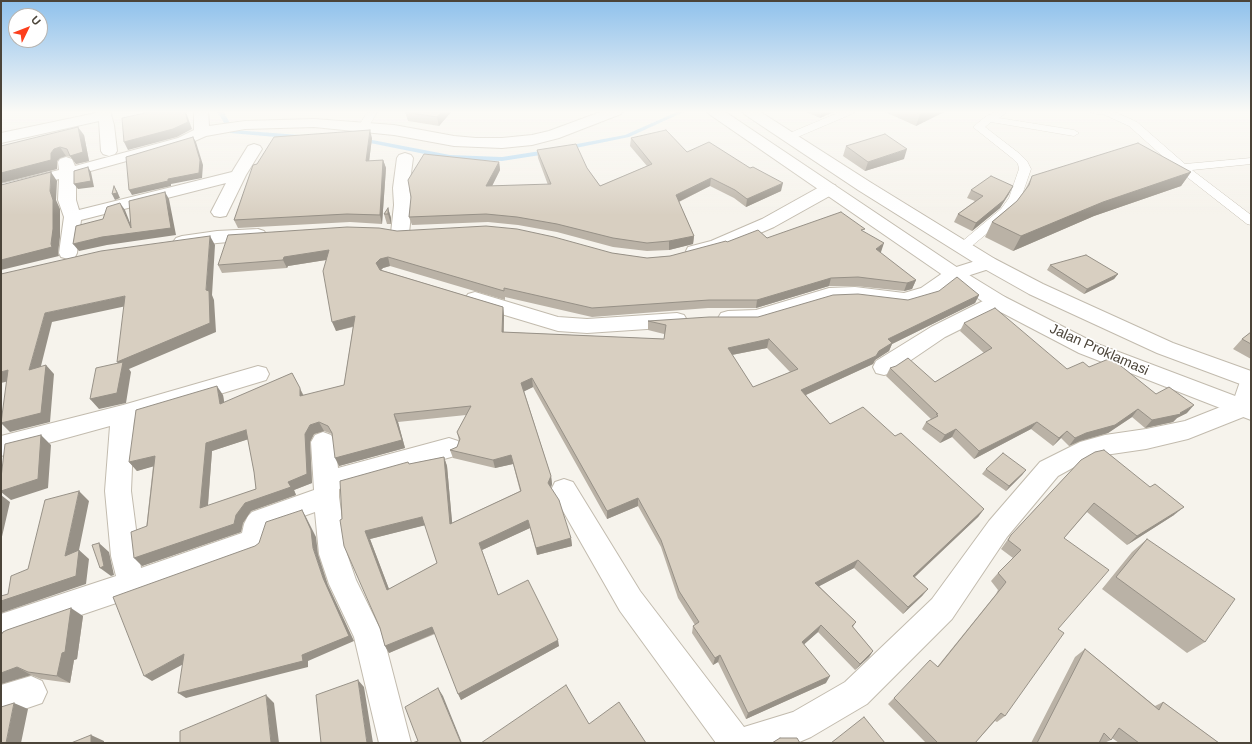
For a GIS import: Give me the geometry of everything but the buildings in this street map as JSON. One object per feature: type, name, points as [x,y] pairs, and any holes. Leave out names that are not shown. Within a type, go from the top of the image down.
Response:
[{"type":"street","points":[[109,146],[109,151]]},
{"type":"street","points":[[1,189],[109,151],[131,146]]},
{"type":"street","points":[[1,177],[67,167],[162,146]]},
{"type":"street","name":"Jalan Proklamasi","points":[[766,146],[954,274],[998,302],[1087,348],[1247,410]]},
{"type":"street","name":"Jalan Proklamasi","points":[[802,146],[988,263],[1036,289],[1158,344],[1251,379]]},
{"type":"street","points":[[220,212],[238,175],[254,149]]},
{"type":"street","points":[[399,231],[403,205],[401,188],[405,158]]},
{"type":"street","points":[[67,167],[67,200],[72,217],[70,258]]},
{"type":"street","points":[[72,217],[238,175]]},
{"type":"street","points":[[676,256],[717,244],[768,223],[830,189]]},
{"type":"street","points":[[164,244],[217,237],[272,234]]},
{"type":"street","points":[[456,293],[558,324],[587,326],[701,318],[756,317],[829,295],[855,294],[904,300],[928,293],[954,274],[988,263]]},
{"type":"street","points":[[884,367],[938,332],[998,302]]},
{"type":"street","points":[[1,446],[123,414],[258,374]]},
{"type":"street","points":[[746,743],[800,726],[856,693],[942,609],[998,529],[1049,470],[1080,452],[1105,445],[1146,439],[1188,430],[1247,410],[1251,379]]},
{"type":"street","points":[[123,414],[118,491],[119,508],[124,556],[128,571],[134,584]]},
{"type":"street","points":[[323,442],[326,490],[333,554],[343,584],[368,635],[395,743]]},
{"type":"street","points":[[1,635],[5,628],[12,624],[134,584],[252,542],[254,540],[257,524],[261,520],[326,490],[449,448]]},
{"type":"street","points":[[564,490],[630,601],[736,743]]},
{"type":"street","points":[[1,701],[31,692]]},
{"type":"lane","points":[[963,247],[1005,212],[1015,198],[1025,169],[1023,162],[1003,146]]},
{"type":"lane","points":[[1157,146],[1218,197],[1251,221]]},
{"type":"lane","points":[[1182,168],[1251,161]]},
{"type":"waterway","points":[[392,146],[450,157],[502,159],[547,152]]},
{"type":"waterway","points":[[566,148],[578,146]]}]
